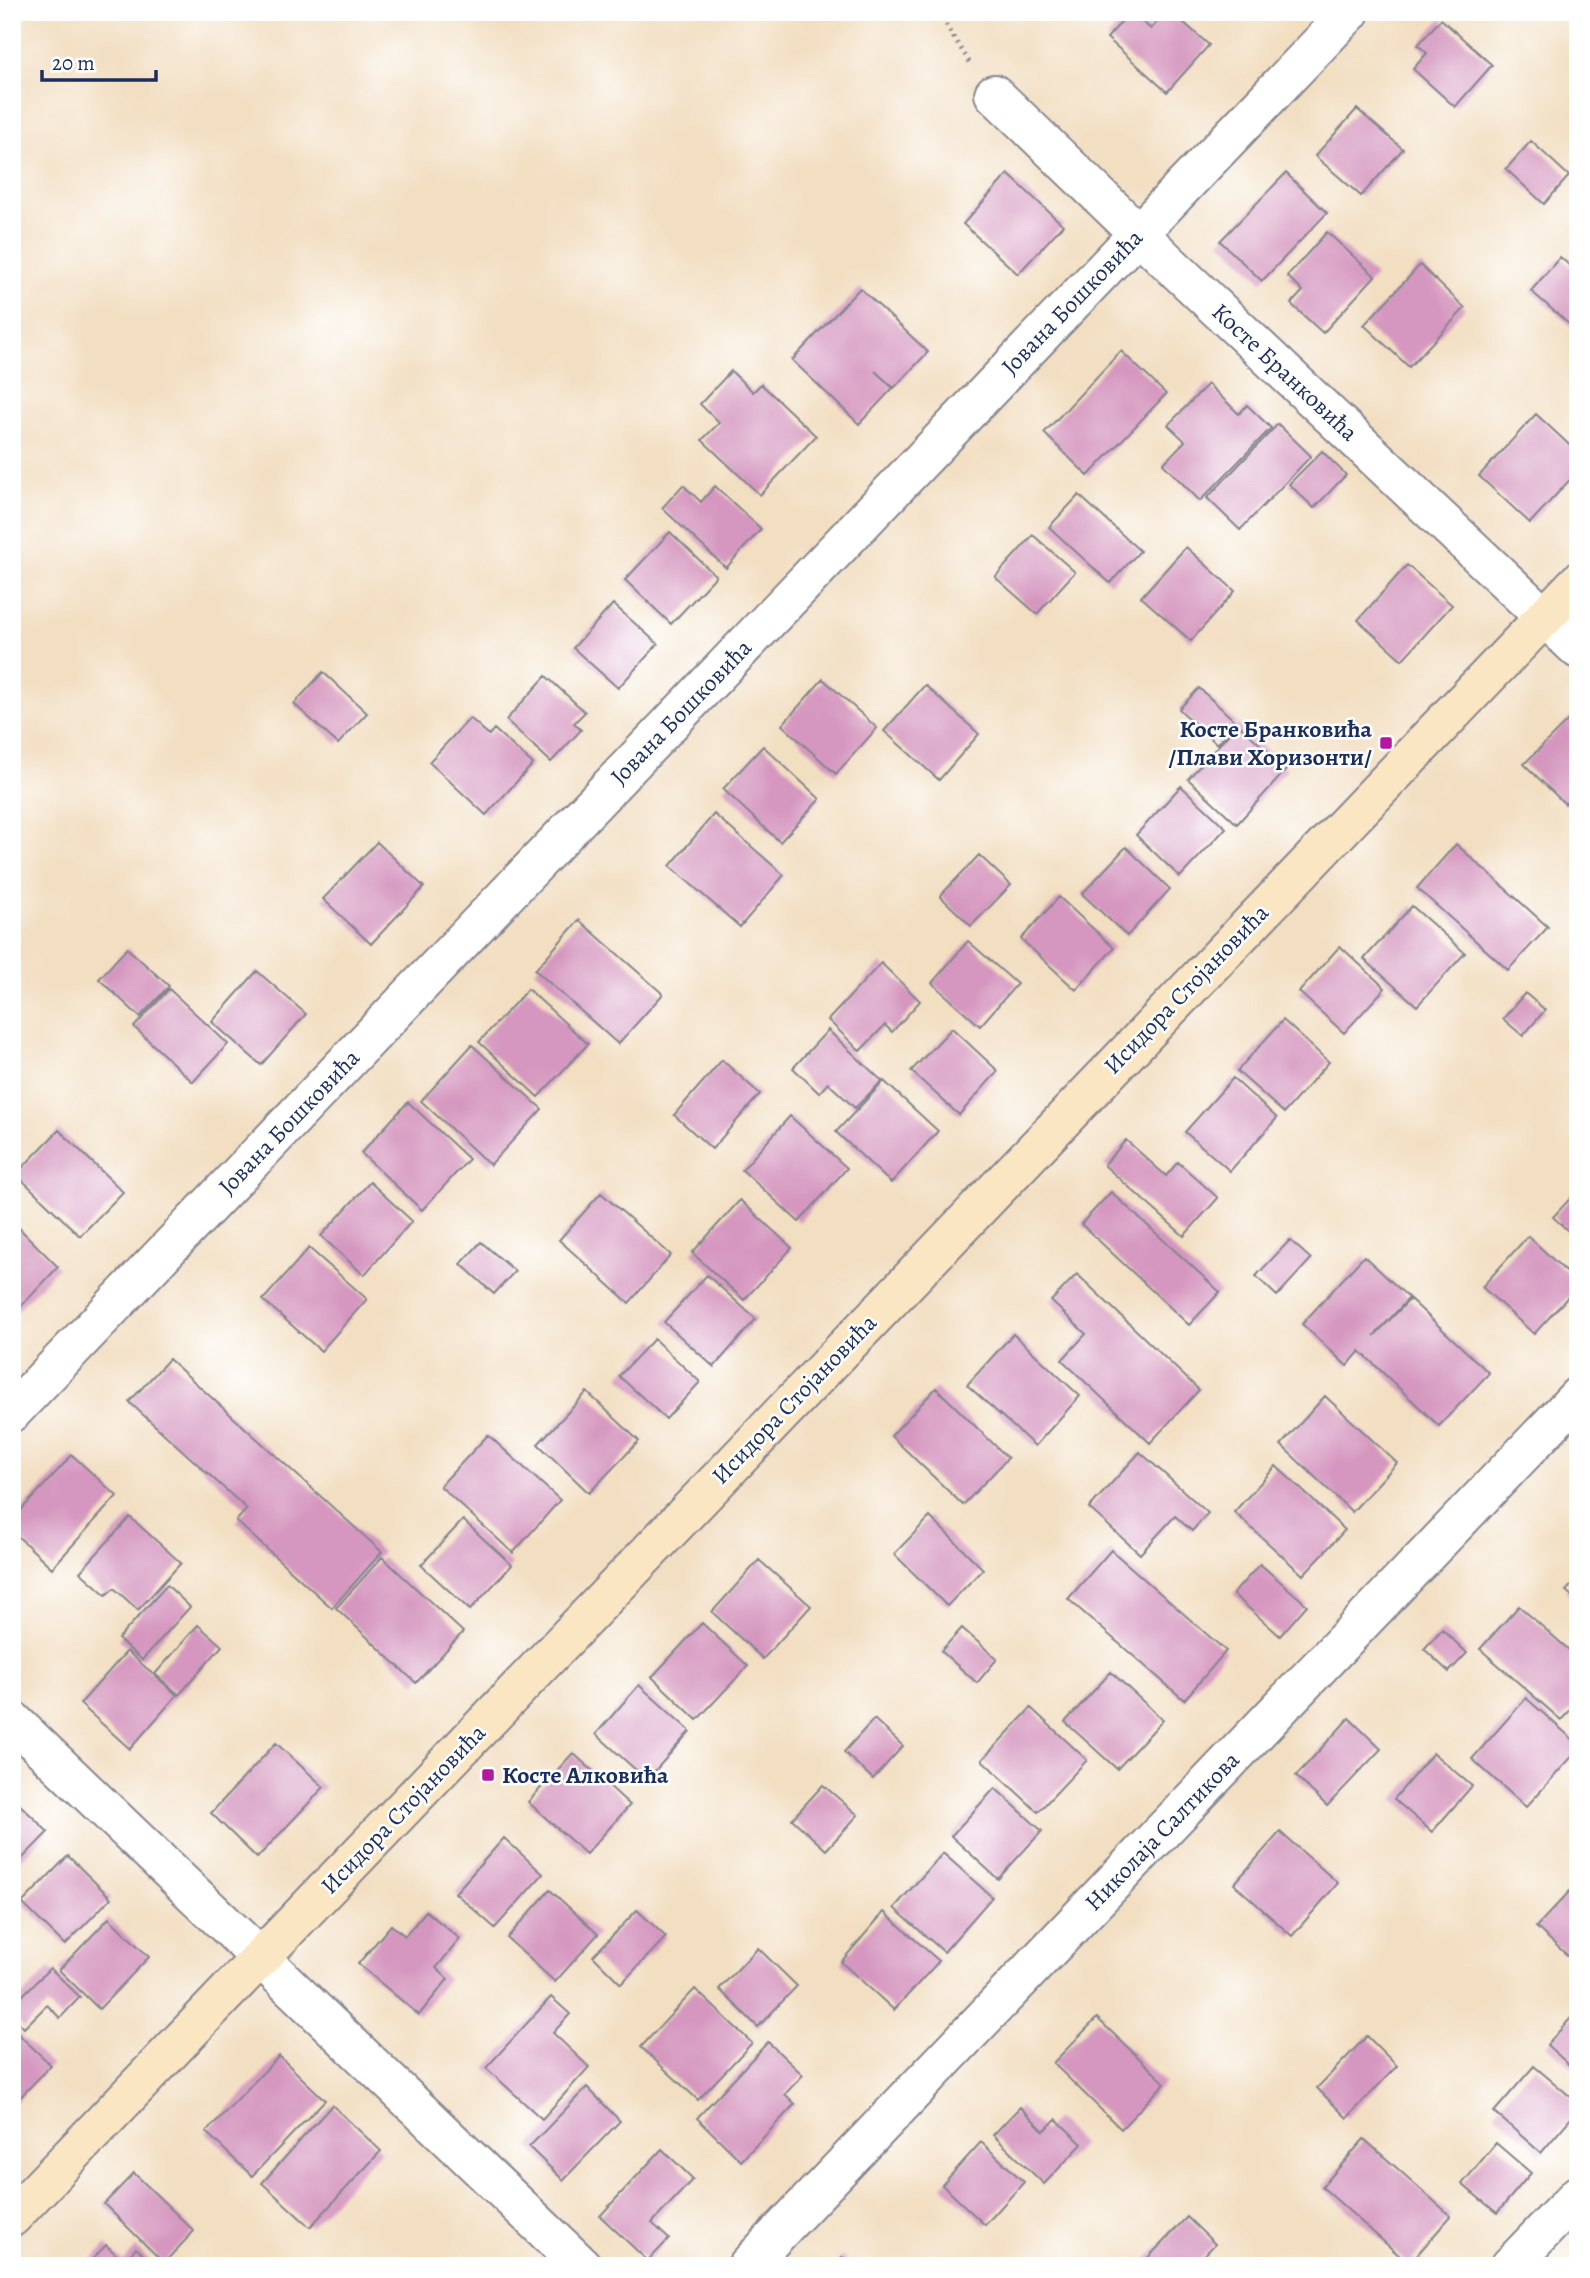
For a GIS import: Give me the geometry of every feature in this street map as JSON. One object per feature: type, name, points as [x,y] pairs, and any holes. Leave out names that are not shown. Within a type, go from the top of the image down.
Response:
[{"type":"street","name":"Јована Бошковића","points":[[12,1412],[1350,12]]},
{"type":"street","name":"Косте Бранковића","points":[[994,94],[1578,649]]},
{"type":"street","name":"Исидора Стојановића","points":[[12,2217],[1578,582]]},
{"type":"street","name":"Николаја Салтикова","points":[[747,2266],[1578,1396]]},
{"type":"street","points":[[12,1720],[582,2266]]},
{"type":"street","points":[[1510,2266],[1578,2195]]},
{"type":"path","points":[[940,12],[972,68],[994,94]]},
{"type":"building","points":[[1130,12],[1151,29],[1166,12],[1172,12],[1209,45],[1167,92],[1107,38]]},
{"type":"building","points":[[1441,19],[1492,65],[1455,107],[1413,69],[1427,53],[1418,45]]},
{"type":"building","points":[[1357,109],[1403,149],[1361,196],[1315,156]]},
{"type":"building","points":[[1531,141],[1569,176],[1544,204],[1506,169]]},
{"type":"building","points":[[1286,173],[1327,213],[1262,281],[1220,241]]},
{"type":"building","points":[[1008,174],[1063,225],[1018,274],[963,224]]},
{"type":"building","points":[[1327,232],[1375,276],[1323,333],[1291,304],[1303,291],[1287,276]]},
{"type":"building","points":[[1560,257],[1578,273],[1578,332],[1531,291]]},
{"type":"building","points":[[1420,265],[1465,308],[1409,367],[1364,325]]},
{"type":"building","points":[[860,288],[928,352],[894,388],[875,371],[893,388],[859,424],[792,360]]},
{"type":"building","points":[[1121,351],[1166,394],[1088,476],[1044,433]]},
{"type":"building","points":[[731,371],[753,392],[761,384],[816,436],[760,495],[702,440],[719,423],[700,404]]},
{"type":"building","points":[[1208,384],[1239,414],[1247,405],[1271,428],[1200,501],[1163,464],[1185,441],[1168,425]]},
{"type":"building","points":[[1536,414],[1578,453],[1578,471],[1530,523],[1479,476]]},
{"type":"building","points":[[1278,424],[1311,456],[1240,530],[1207,498]]},
{"type":"building","points":[[1322,451],[1346,475],[1314,508],[1289,484]]},
{"type":"building","points":[[683,485],[701,502],[715,486],[761,529],[726,568],[662,508]]},
{"type":"building","points":[[1079,495],[1140,551],[1110,583],[1049,527]]},
{"type":"building","points":[[670,532],[716,576],[671,624],[625,580]]},
{"type":"building","points":[[1033,535],[1075,572],[1037,614],[995,577]]},
{"type":"building","points":[[1186,547],[1235,591],[1191,641],[1141,597]]},
{"type":"building","points":[[1407,565],[1452,605],[1402,660],[1358,620]]},
{"type":"building","points":[[613,604],[658,644],[618,688],[573,648]]},
{"type":"building","points":[[323,672],[367,713],[338,744],[294,704]]},
{"type":"building","points":[[546,676],[585,712],[574,723],[581,730],[551,762],[506,720]]},
{"type":"building","points":[[823,679],[877,728],[836,774],[782,725]]},
{"type":"building","points":[[925,685],[979,734],[939,780],[884,731]]},
{"type":"building","points":[[1199,688],[1237,723],[1217,744],[1179,709]]},
{"type":"building","points":[[1571,717],[1578,723],[1578,791],[1565,804],[1524,764]]},
{"type":"building","points":[[470,718],[489,735],[494,729],[533,764],[486,815],[429,762]]},
{"type":"building","points":[[1238,724],[1287,769],[1237,824],[1188,779]]},
{"type":"building","points":[[763,746],[820,799],[780,842],[723,789]]},
{"type":"building","points":[[1181,786],[1226,828],[1180,877],[1136,835]]},
{"type":"building","points":[[714,814],[784,875],[740,927],[670,866]]},
{"type":"building","points":[[377,842],[424,887],[371,944],[323,899]]},
{"type":"building","points":[[1456,844],[1548,927],[1508,970],[1417,888]]},
{"type":"building","points":[[1126,847],[1170,889],[1127,936],[1082,894]]},
{"type":"building","points":[[979,855],[1011,885],[971,926],[940,896]]},
{"type":"building","points":[[1059,897],[1114,948],[1076,990],[1021,939]]},
{"type":"building","points":[[1412,906],[1465,953],[1417,1006],[1364,959]]},
{"type":"building","points":[[579,920],[663,994],[618,1044],[535,970]]},
{"type":"building","points":[[968,941],[1017,984],[980,1026],[932,983]]},
{"type":"building","points":[[1340,946],[1385,988],[1344,1033],[1299,992]]},
{"type":"building","points":[[127,948],[169,986],[140,1017],[99,979]]},
{"type":"building","points":[[881,963],[920,1001],[892,1032],[885,1025],[860,1051],[828,1020]]},
{"type":"building","points":[[257,971],[306,1014],[261,1065],[212,1022]]},
{"type":"building","points":[[169,989],[228,1044],[193,1082],[134,1027]]},
{"type":"building","points":[[528,989],[588,1044],[538,1097],[479,1042]]},
{"type":"building","points":[[1525,993],[1545,1010],[1523,1036],[1503,1019]]},
{"type":"building","points":[[1283,1020],[1329,1062],[1284,1113],[1237,1071]]},
{"type":"building","points":[[952,1028],[998,1071],[959,1115],[911,1071]]},
{"type":"building","points":[[828,1030],[882,1081],[855,1108],[828,1083],[819,1093],[793,1068]]},
{"type":"building","points":[[472,1045],[542,1109],[490,1165],[421,1101]]},
{"type":"building","points":[[722,1060],[760,1094],[712,1149],[674,1115]]},
{"type":"building","points":[[1233,1078],[1277,1118],[1230,1171],[1185,1132]]},
{"type":"building","points":[[884,1081],[938,1131],[891,1183],[836,1132]]},
{"type":"building","points":[[408,1102],[469,1159],[422,1210],[361,1153]]},
{"type":"building","points":[[790,1116],[847,1168],[799,1222],[742,1170]]},
{"type":"building","points":[[59,1130],[123,1192],[80,1236],[16,1174]]},
{"type":"building","points":[[1126,1140],[1166,1176],[1178,1162],[1218,1198],[1184,1236],[1104,1165]]},
{"type":"building","points":[[370,1182],[412,1221],[364,1275],[321,1236]]},
{"type":"building","points":[[1578,1190],[1578,1240],[1553,1217]]},
{"type":"building","points":[[1111,1192],[1220,1292],[1189,1325],[1081,1224]]},
{"type":"building","points":[[601,1193],[671,1255],[629,1303],[559,1240]]},
{"type":"building","points":[[740,1200],[792,1248],[744,1300],[692,1253]]},
{"type":"building","points":[[12,1221],[58,1267],[16,1312],[12,1309]]},
{"type":"building","points":[[1528,1236],[1578,1283],[1534,1334],[1482,1287]]},
{"type":"building","points":[[1290,1240],[1311,1259],[1277,1296],[1256,1276]]},
{"type":"building","points":[[481,1242],[515,1271],[494,1294],[461,1264]]},
{"type":"building","points":[[309,1248],[367,1299],[321,1351],[263,1300]]},
{"type":"building","points":[[1364,1256],[1409,1298],[1374,1336],[1410,1299],[1489,1373],[1439,1426],[1360,1351],[1347,1366],[1302,1324]]},
{"type":"building","points":[[1077,1274],[1199,1390],[1150,1443],[1062,1360],[1086,1334],[1051,1301]]},
{"type":"building","points":[[707,1275],[756,1319],[714,1367],[664,1322]]},
{"type":"building","points":[[1013,1334],[1080,1396],[1035,1446],[967,1385]]},
{"type":"building","points":[[654,1339],[700,1382],[666,1419],[619,1376]]},
{"type":"building","points":[[169,1359],[382,1552],[332,1608],[236,1521],[247,1509],[129,1402]]},
{"type":"building","points":[[936,1388],[1008,1458],[963,1505],[891,1436]]},
{"type":"building","points":[[587,1392],[639,1441],[589,1493],[538,1444]]},
{"type":"building","points":[[1325,1396],[1397,1463],[1352,1512],[1281,1445]]},
{"type":"building","points":[[488,1435],[560,1500],[513,1553],[440,1486]]},
{"type":"building","points":[[1140,1452],[1208,1513],[1192,1531],[1175,1516],[1140,1554],[1089,1508]]},
{"type":"building","points":[[72,1455],[117,1496],[52,1568],[12,1531],[12,1520]]},
{"type":"building","points":[[1276,1466],[1345,1530],[1303,1575],[1234,1512]]},
{"type":"building","points":[[130,1517],[181,1563],[138,1610],[114,1588],[106,1595],[80,1572]]},
{"type":"building","points":[[930,1517],[983,1569],[947,1606],[894,1554]]},
{"type":"building","points":[[463,1520],[512,1565],[470,1610],[421,1565]]},
{"type":"building","points":[[1111,1550],[1226,1651],[1184,1700],[1068,1599]]},
{"type":"building","points":[[382,1557],[463,1632],[416,1683],[336,1608]]},
{"type":"building","points":[[759,1560],[811,1606],[763,1659],[712,1612]]},
{"type":"building","points":[[1260,1564],[1307,1605],[1280,1636],[1233,1594]]},
{"type":"building","points":[[1578,1578],[1578,1601],[1566,1591]]},
{"type":"building","points":[[167,1585],[190,1607],[142,1660],[118,1639]]},
{"type":"building","points":[[1519,1606],[1578,1658],[1578,1702],[1561,1720],[1480,1649]]},
{"type":"building","points":[[702,1623],[748,1666],[697,1720],[652,1677]]},
{"type":"building","points":[[198,1625],[222,1646],[179,1695],[155,1674]]},
{"type":"building","points":[[962,1628],[997,1659],[977,1683],[941,1651]]},
{"type":"building","points":[[1442,1629],[1467,1653],[1449,1672],[1424,1649]]},
{"type":"building","points":[[127,1651],[177,1695],[130,1749],[80,1704]]},
{"type":"building","points":[[1111,1672],[1163,1720],[1117,1769],[1065,1722]]},
{"type":"building","points":[[639,1685],[690,1731],[647,1780],[596,1734]]},
{"type":"building","points":[[1526,1698],[1578,1744],[1578,1750],[1526,1807],[1472,1759]]},
{"type":"building","points":[[1031,1708],[1087,1760],[1038,1812],[982,1760]]},
{"type":"building","points":[[1349,1718],[1381,1749],[1327,1806],[1296,1776]]},
{"type":"building","points":[[874,1719],[903,1746],[873,1779],[844,1752]]},
{"type":"building","points":[[276,1743],[324,1787],[257,1858],[211,1813]]},
{"type":"building","points":[[573,1753],[630,1805],[586,1854],[528,1802]]},
{"type":"building","points":[[1433,1753],[1472,1786],[1432,1832],[1394,1799]]},
{"type":"building","points":[[823,1785],[858,1815],[826,1850],[792,1819]]},
{"type":"building","points":[[995,1788],[1042,1831],[998,1879],[951,1836]]},
{"type":"building","points":[[12,1797],[48,1832],[12,1869]]},
{"type":"building","points":[[1280,1832],[1338,1883],[1292,1936],[1234,1884]]},
{"type":"building","points":[[504,1838],[543,1874],[495,1928],[455,1893]]},
{"type":"building","points":[[943,1853],[992,1897],[944,1952],[894,1908]]},
{"type":"building","points":[[68,1856],[111,1898],[65,1945],[22,1903]]},
{"type":"building","points":[[550,1890],[598,1934],[555,1982],[507,1938]]},
{"type":"building","points":[[1570,1891],[1578,1898],[1578,1965],[1536,1927]]},
{"type":"building","points":[[637,1910],[666,1937],[621,1984],[593,1956]]},
{"type":"building","points":[[426,1911],[460,1939],[436,1968],[448,1979],[419,2015],[358,1964],[391,1925],[405,1936]]},
{"type":"building","points":[[884,1912],[939,1961],[894,2010],[841,1962]]},
{"type":"building","points":[[109,1918],[149,1957],[99,2009],[59,1970]]},
{"type":"building","points":[[758,1948],[797,1986],[758,2027],[719,1989]]},
{"type":"building","points":[[50,1968],[80,1997],[60,2018],[47,2005],[24,2028],[12,2016],[12,2006]]},
{"type":"building","points":[[695,1989],[752,2043],[698,2100],[641,2047]]},
{"type":"building","points":[[551,1997],[570,2014],[553,2033],[589,2067],[542,2119],[486,2068]]},
{"type":"building","points":[[1578,2010],[1578,2073],[1547,2045]]},
{"type":"building","points":[[1097,2018],[1165,2083],[1121,2129],[1053,2063]]},
{"type":"building","points":[[12,2028],[51,2065],[14,2104],[12,2102]]},
{"type":"building","points":[[1367,2036],[1397,2066],[1347,2118],[1317,2088]]},
{"type":"building","points":[[768,2042],[803,2075],[785,2094],[795,2104],[741,2161],[697,2118]]},
{"type":"building","points":[[279,2056],[325,2100],[252,2176],[206,2132]]},
{"type":"building","points":[[1534,2066],[1578,2103],[1578,2110],[1541,2153],[1494,2112]]},
{"type":"building","points":[[587,2087],[620,2121],[563,2180],[529,2147]]},
{"type":"building","points":[[332,2105],[381,2151],[310,2227],[262,2183]]},
{"type":"building","points":[[1020,2107],[1044,2131],[1056,2119],[1082,2144],[1044,2184],[993,2135]]},
{"type":"building","points":[[1364,2139],[1451,2216],[1409,2264],[1322,2187]]},
{"type":"building","points":[[981,2142],[1024,2182],[985,2225],[942,2185]]},
{"type":"building","points":[[1496,2143],[1531,2173],[1497,2213],[1462,2184]]},
{"type":"building","points":[[662,2149],[693,2179],[652,2223],[669,2239],[648,2261],[600,2216]]},
{"type":"building","points":[[134,2173],[194,2231],[164,2263],[104,2204]]},
{"type":"building","points":[[1187,2217],[1215,2244],[1194,2266],[1140,2266]]},
{"type":"building","points":[[106,2245],[124,2262],[136,2248],[155,2266],[86,2266]]},
{"type":"building","points":[[842,2257],[852,2266],[834,2266]]},
{"type":"place","name":"Косте Бранковића /Плави Хоризонти/","points":[[1386,743]]},
{"type":"place","name":"Косте Алковића","points":[[488,1775]]}]
